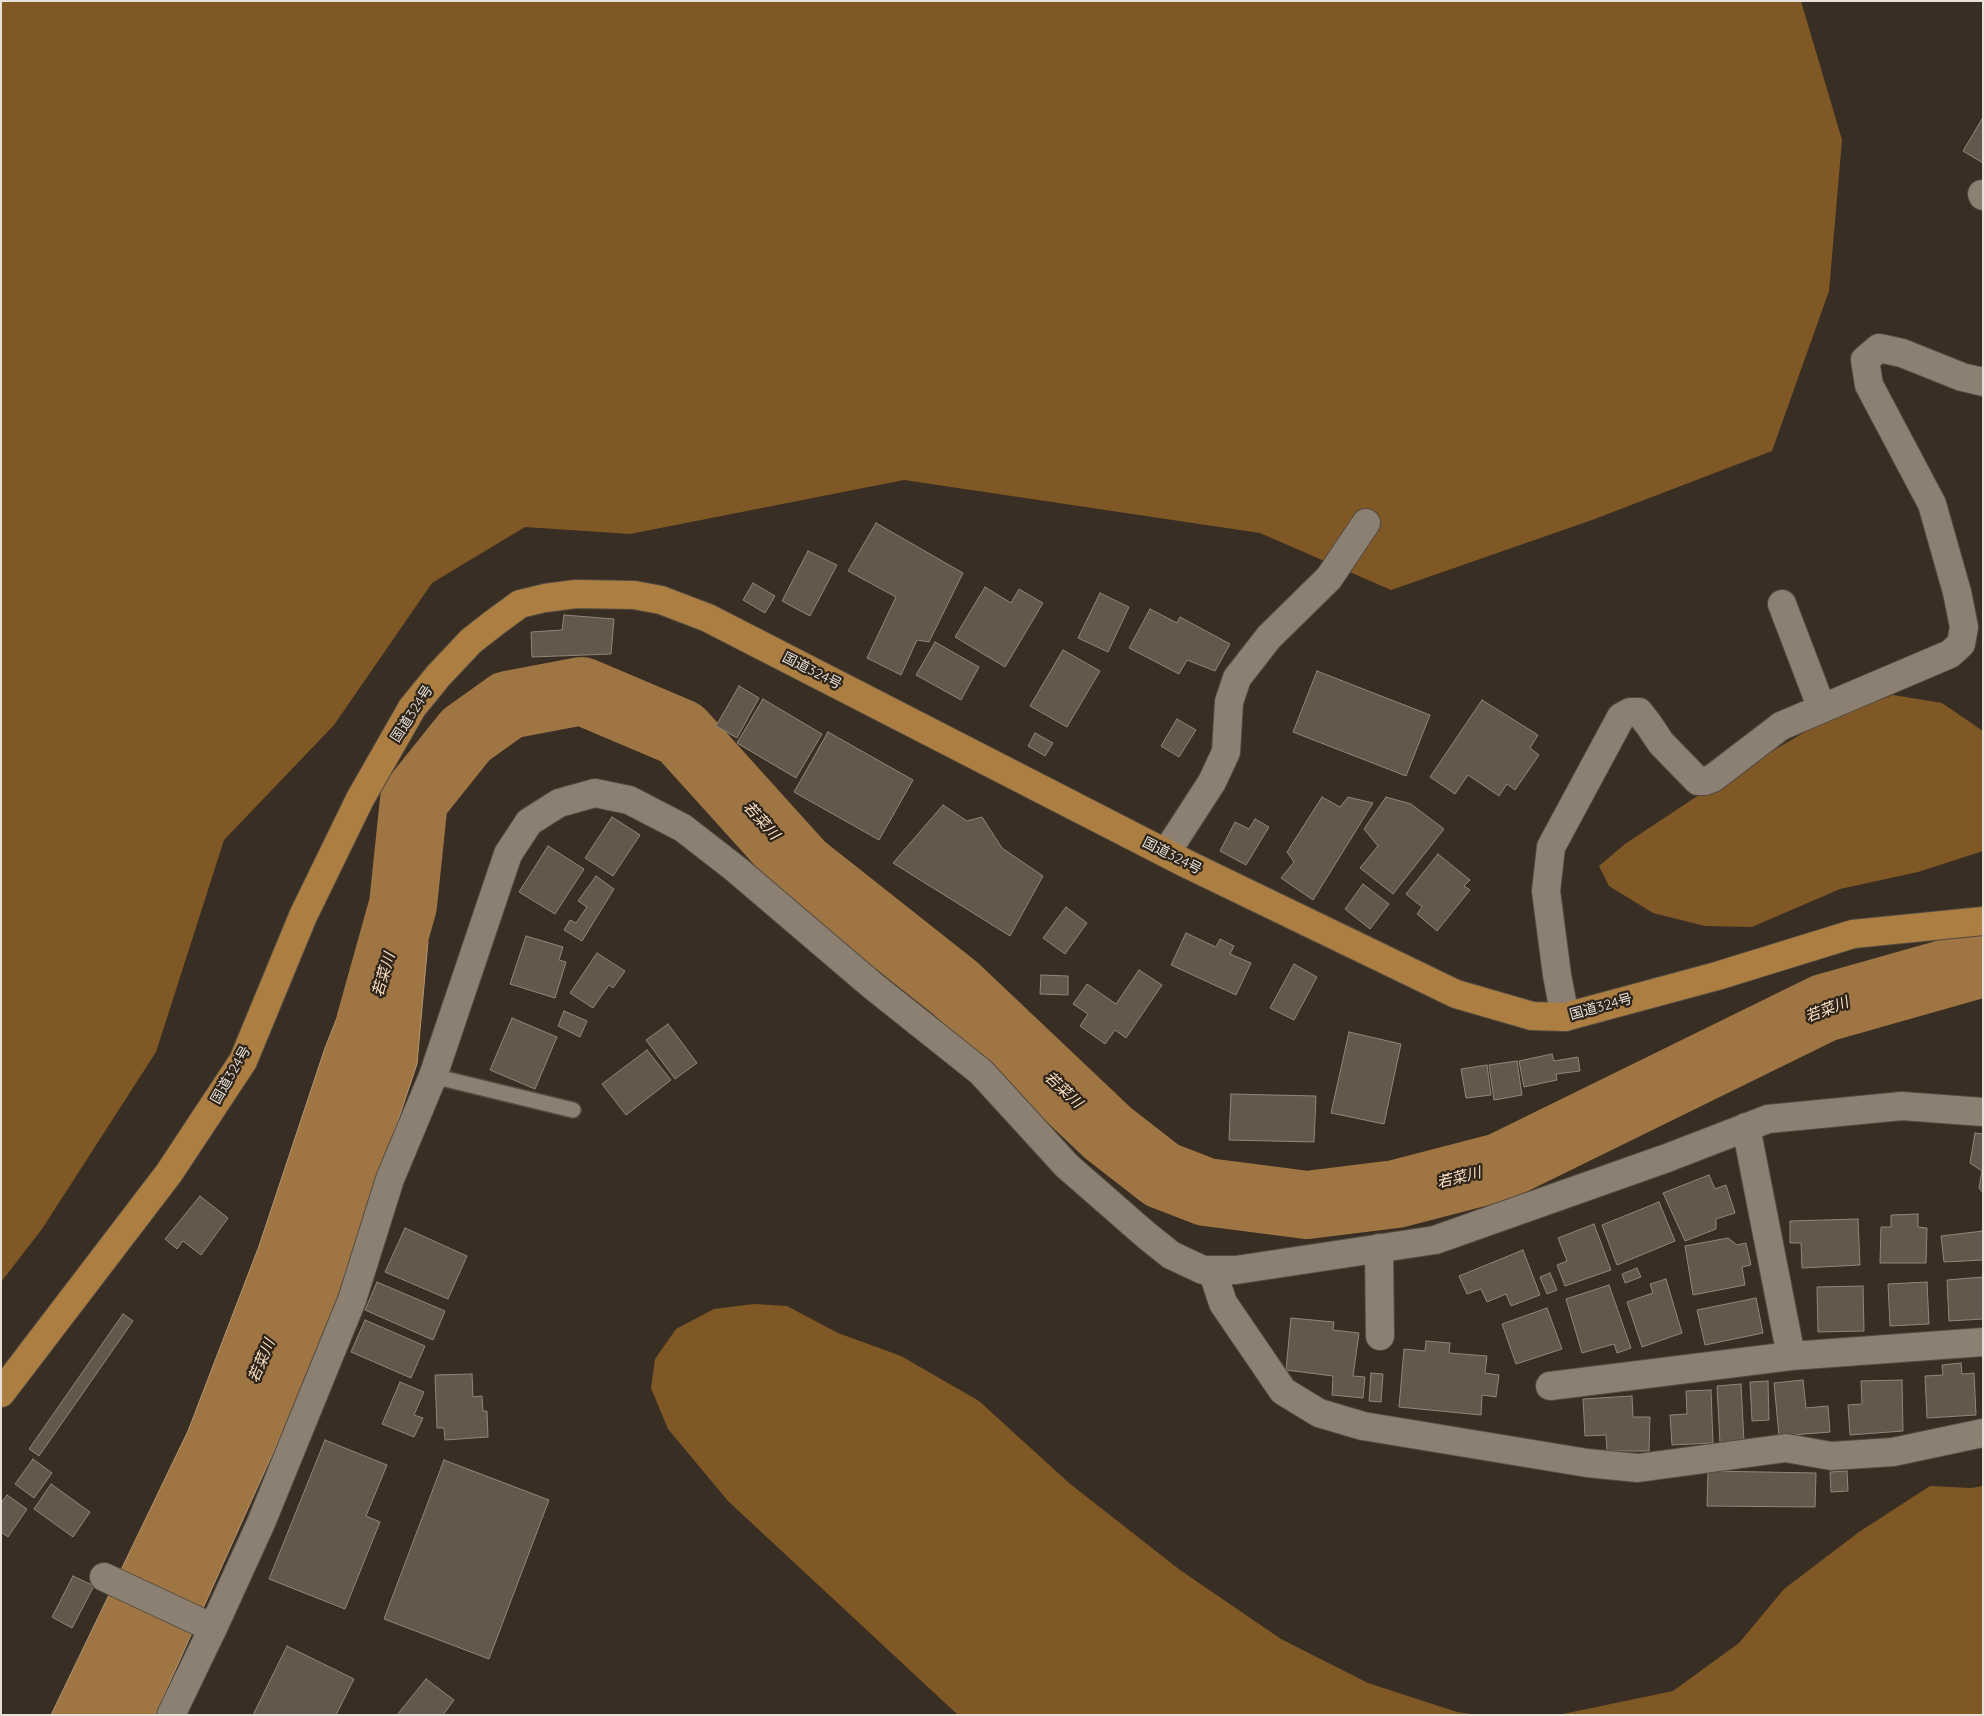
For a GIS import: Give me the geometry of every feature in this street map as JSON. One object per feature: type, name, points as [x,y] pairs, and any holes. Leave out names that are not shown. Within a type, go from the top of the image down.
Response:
[{"type":"highway","name":"国道324号","points":[[1,1393],[169,1173],[243,1061],[303,916],[360,799],[412,708],[438,676],[471,642],[494,622],[520,604],[544,598],[576,594],[634,595],[661,600],[708,618],[1166,853],[1456,994],[1532,1016],[1566,1017],[1717,976],[1854,934],[1983,921]]},
{"type":"street","points":[[1566,1017],[1556,975],[1546,891],[1551,847],[1621,717],[1630,712],[1639,712],[1650,725],[1660,743],[1698,781],[1705,782],[1782,726],[1950,654],[1960,644],[1964,627],[1957,592],[1932,504],[1869,385],[1866,360],[1879,348],[1902,353],[1962,377],[1983,382]]},
{"type":"street","points":[[1166,853],[1212,782],[1226,752],[1229,702],[1237,678],[1269,637],[1329,578],[1366,523]]},
{"type":"street","points":[[1782,604],[1822,709]]},
{"type":"street","points":[[171,1715],[206,1625],[260,1523],[352,1300],[390,1179],[433,1076],[508,854],[529,822],[558,803],[596,794],[628,800],[683,828],[737,870],[873,986],[981,1072],[1067,1166],[1146,1235],[1171,1255],[1204,1270],[1236,1270],[1435,1240],[1667,1158],[1768,1119],[1902,1106],[1983,1112]]},
{"type":"street","points":[[1746,1127],[1791,1356]]},
{"type":"street","points":[[1379,1248],[1380,1336]]},
{"type":"street","points":[[1212,1270],[1223,1304],[1283,1392],[1319,1413],[1363,1426],[1587,1463],[1638,1468],[1786,1448],[1831,1456],[1893,1452],[1983,1433]]},
{"type":"street","points":[[1550,1386],[1791,1356],[1983,1342]]},
{"type":"street","points":[[104,1577],[206,1625]]},
{"type":"lane","points":[[433,1076],[573,1110]]},
{"type":"shaded area","points":[[1,1],[1801,1],[1842,140],[1829,291],[1772,451],[1592,520],[1391,590],[1260,533],[904,480],[630,534],[525,527],[432,583],[334,725],[224,840],[156,1052],[42,1229],[1,1282]]},
{"type":"shaded area","points":[[1893,695],[1942,703],[1983,731],[1983,851],[1918,872],[1840,889],[1752,927],[1705,926],[1653,913],[1609,886],[1599,866],[1625,844],[1705,791],[1825,720]]},
{"type":"shaded area","points":[[754,1304],[787,1306],[838,1333],[901,1356],[979,1401],[1069,1483],[1180,1570],[1281,1639],[1368,1683],[1457,1712],[1478,1715],[958,1715],[728,1501],[668,1429],[651,1388],[655,1359],[676,1329],[714,1309]]},
{"type":"shaded area","points":[[1930,1486],[1971,1488],[1983,1486],[1983,1715],[1558,1715],[1673,1691],[1739,1643],[1784,1589],[1859,1532]]},
{"type":"water","points":[[373,927],[428,941],[417,1064],[326,1335],[155,1715],[51,1715],[188,1431],[259,1246],[325,1048]]},
{"type":"building","points":[[1983,119],[1983,163],[1963,151]]},
{"type":"building","points":[[876,523],[963,573],[929,642],[917,640],[901,675],[867,658],[896,597],[848,571]]},
{"type":"building","points":[[808,551],[837,565],[810,616],[782,601]]},
{"type":"building","points":[[753,583],[775,596],[765,613],[743,600]]},
{"type":"building","points":[[985,587],[1011,603],[1019,589],[1043,603],[1005,667],[955,637]]},
{"type":"building","points":[[1100,593],[1129,607],[1108,652],[1078,638]]},
{"type":"building","points":[[1150,609],[1177,623],[1180,617],[1230,644],[1215,671],[1187,660],[1179,674],[1129,648]]},
{"type":"building","points":[[564,615],[614,619],[611,654],[532,657],[531,632],[562,630]]},
{"type":"building","points":[[935,642],[979,667],[961,700],[916,675]]},
{"type":"building","points":[[1063,650],[1100,671],[1067,727],[1030,706]]},
{"type":"building","points":[[1317,671],[1430,715],[1406,776],[1293,732]]},
{"type":"building","points":[[739,686],[759,698],[737,738],[716,726]]},
{"type":"building","points":[[763,699],[822,734],[796,778],[737,743]]},
{"type":"building","points":[[1482,700],[1538,735],[1530,748],[1539,755],[1515,790],[1507,784],[1499,796],[1468,775],[1455,794],[1430,777]]},
{"type":"building","points":[[1177,719],[1196,730],[1179,757],[1161,746]]},
{"type":"building","points":[[828,732],[913,780],[879,840],[794,792]]},
{"type":"building","points":[[1035,733],[1053,743],[1045,756],[1028,746]]},
{"type":"building","points":[[1322,797],[1340,807],[1348,797],[1373,803],[1313,900],[1281,878],[1294,862],[1287,852]]},
{"type":"building","points":[[1386,797],[1411,804],[1444,829],[1393,894],[1360,868],[1378,846],[1364,829]]},
{"type":"building","points":[[943,805],[967,821],[982,817],[1002,848],[1043,876],[1010,936],[893,863]]},
{"type":"building","points":[[612,817],[640,835],[613,876],[585,858]]},
{"type":"building","points":[[1255,819],[1269,827],[1246,865],[1220,851],[1235,822],[1249,829]]},
{"type":"building","points":[[548,846],[584,869],[555,914],[519,892]]},
{"type":"building","points":[[1438,854],[1470,880],[1464,886],[1470,890],[1437,931],[1417,914],[1422,907],[1406,894]]},
{"type":"building","points":[[596,876],[614,889],[582,941],[564,930],[570,920],[576,923],[587,907],[578,901]]},
{"type":"building","points":[[1363,884],[1389,904],[1370,929],[1345,909]]},
{"type":"building","points":[[1066,907],[1087,923],[1065,954],[1043,938]]},
{"type":"building","points":[[1186,933],[1216,947],[1220,939],[1234,946],[1230,954],[1251,963],[1236,995],[1171,965]]},
{"type":"building","points":[[526,936],[563,947],[559,960],[566,962],[555,998],[510,984]]},
{"type":"building","points":[[597,953],[625,971],[613,988],[609,985],[593,1008],[570,993]]},
{"type":"building","points":[[1294,964],[1317,977],[1294,1020],[1270,1008]]},
{"type":"building","points":[[1139,970],[1162,985],[1126,1038],[1115,1030],[1105,1044],[1080,1026],[1088,1014],[1073,1004],[1087,984],[1116,1004]]},
{"type":"building","points":[[1041,975],[1068,976],[1068,995],[1040,994]]},
{"type":"building","points":[[564,1011],[587,1021],[580,1037],[558,1026]]},
{"type":"building","points":[[512,1018],[557,1037],[535,1089],[490,1070]]},
{"type":"building","points":[[668,1024],[697,1063],[675,1079],[646,1040]]},
{"type":"building","points":[[1349,1032],[1401,1044],[1384,1124],[1331,1113]]},
{"type":"building","points":[[647,1050],[671,1080],[626,1115],[602,1084]]},
{"type":"building","points":[[1552,1054],[1554,1061],[1578,1057],[1580,1071],[1556,1074],[1557,1080],[1524,1087],[1519,1061]]},
{"type":"building","points":[[1517,1061],[1522,1095],[1494,1100],[1489,1065]]},
{"type":"building","points":[[1487,1065],[1491,1095],[1466,1098],[1461,1069]]},
{"type":"building","points":[[1231,1094],[1316,1096],[1314,1142],[1229,1140]]},
{"type":"building","points":[[1975,1133],[1983,1134],[1983,1193],[1979,1188],[1982,1171],[1970,1163]]},
{"type":"building","points":[[1709,1175],[1715,1189],[1726,1185],[1735,1213],[1716,1219],[1716,1229],[1685,1241],[1663,1193]]},
{"type":"building","points":[[200,1196],[228,1218],[201,1255],[183,1241],[177,1249],[165,1239]]},
{"type":"building","points":[[1659,1202],[1675,1241],[1617,1265],[1602,1225]]},
{"type":"building","points":[[1918,1214],[1918,1227],[1927,1228],[1926,1263],[1880,1263],[1881,1227],[1891,1227],[1891,1215]]},
{"type":"building","points":[[1858,1219],[1860,1265],[1802,1268],[1801,1243],[1790,1243],[1790,1221]]},
{"type":"building","points":[[1594,1224],[1611,1270],[1565,1286],[1557,1265],[1567,1261],[1558,1238]]},
{"type":"building","points":[[405,1228],[467,1256],[448,1299],[385,1272]]},
{"type":"building","points":[[1983,1231],[1983,1260],[1944,1262],[1941,1236]]},
{"type":"building","points":[[1728,1238],[1737,1245],[1746,1243],[1751,1265],[1742,1267],[1745,1285],[1693,1295],[1685,1246]]},
{"type":"building","points":[[1523,1250],[1540,1295],[1511,1306],[1506,1294],[1487,1302],[1481,1289],[1467,1294],[1459,1276]]},
{"type":"building","points":[[1637,1268],[1641,1277],[1625,1283],[1622,1274]]},
{"type":"building","points":[[1550,1273],[1557,1290],[1547,1294],[1540,1277]]},
{"type":"building","points":[[1983,1277],[1983,1319],[1949,1321],[1947,1280]]},
{"type":"building","points":[[1666,1279],[1682,1333],[1642,1347],[1627,1302],[1653,1293],[1650,1284]]},
{"type":"building","points":[[377,1282],[445,1311],[433,1340],[365,1310]]},
{"type":"building","points":[[1927,1282],[1929,1324],[1890,1326],[1888,1284]]},
{"type":"building","points":[[1609,1285],[1631,1348],[1617,1353],[1614,1344],[1582,1353],[1566,1299]]},
{"type":"building","points":[[1863,1286],[1864,1331],[1818,1332],[1817,1287]]},
{"type":"building","points":[[1756,1298],[1763,1333],[1705,1345],[1697,1310]]},
{"type":"building","points":[[1547,1308],[1562,1349],[1516,1364],[1502,1324]]},
{"type":"building","points":[[123,1314],[133,1321],[39,1456],[29,1449]]},
{"type":"building","points":[[1291,1318],[1334,1322],[1333,1330],[1359,1333],[1353,1376],[1365,1377],[1363,1398],[1332,1395],[1333,1376],[1286,1370]]},
{"type":"building","points":[[365,1320],[425,1346],[411,1378],[351,1352]]},
{"type":"building","points":[[1426,1341],[1450,1343],[1449,1353],[1487,1356],[1485,1373],[1499,1375],[1496,1397],[1482,1395],[1481,1415],[1399,1407],[1404,1349],[1425,1351]]},
{"type":"building","points":[[1961,1363],[1962,1374],[1974,1373],[1976,1415],[1927,1418],[1925,1376],[1943,1375],[1942,1365]]},
{"type":"building","points":[[1371,1373],[1383,1374],[1381,1402],[1369,1401]]},
{"type":"building","points":[[472,1374],[473,1397],[482,1396],[483,1411],[487,1411],[488,1437],[445,1440],[444,1428],[437,1428],[435,1375]]},
{"type":"building","points":[[1803,1380],[1806,1408],[1828,1406],[1830,1432],[1779,1436],[1774,1383]]},
{"type":"building","points":[[1902,1380],[1903,1431],[1850,1435],[1848,1405],[1862,1404],[1861,1381]]},
{"type":"building","points":[[1768,1381],[1769,1420],[1752,1421],[1750,1382]]},
{"type":"building","points":[[400,1382],[424,1392],[414,1415],[423,1418],[414,1437],[382,1424]]},
{"type":"building","points":[[1741,1384],[1744,1442],[1720,1443],[1717,1386]]},
{"type":"building","points":[[1711,1390],[1713,1443],[1672,1445],[1670,1415],[1687,1414],[1686,1391]]},
{"type":"building","points":[[1632,1396],[1633,1417],[1650,1417],[1649,1451],[1607,1451],[1606,1435],[1585,1436],[1583,1399]]},
{"type":"building","points":[[325,1440],[387,1465],[366,1516],[380,1522],[345,1609],[269,1579]]},
{"type":"building","points":[[33,1459],[52,1473],[34,1498],[15,1484]]},
{"type":"building","points":[[444,1460],[549,1500],[489,1659],[384,1619]]},
{"type":"building","points":[[1708,1471],[1816,1473],[1815,1507],[1707,1506]]},
{"type":"building","points":[[1847,1471],[1848,1491],[1831,1492],[1830,1472]]},
{"type":"building","points":[[51,1484],[90,1512],[73,1537],[34,1509]]},
{"type":"building","points":[[7,1495],[27,1509],[8,1537],[1,1532],[1,1503]]},
{"type":"building","points":[[73,1576],[94,1586],[72,1628],[52,1617]]},
{"type":"building","points":[[287,1646],[354,1679],[336,1715],[253,1715]]},
{"type":"building","points":[[426,1679],[454,1700],[443,1715],[397,1715]]},
{"type":"waterway","name":"若菜川","points":[[370,1023],[403,905],[414,800],[466,735],[508,705],[582,691],[681,733],[802,867],[955,988],[1108,1133],[1162,1175],[1206,1192],[1307,1205],[1396,1194],[1500,1167],[1824,1008],[1983,963]]}]
